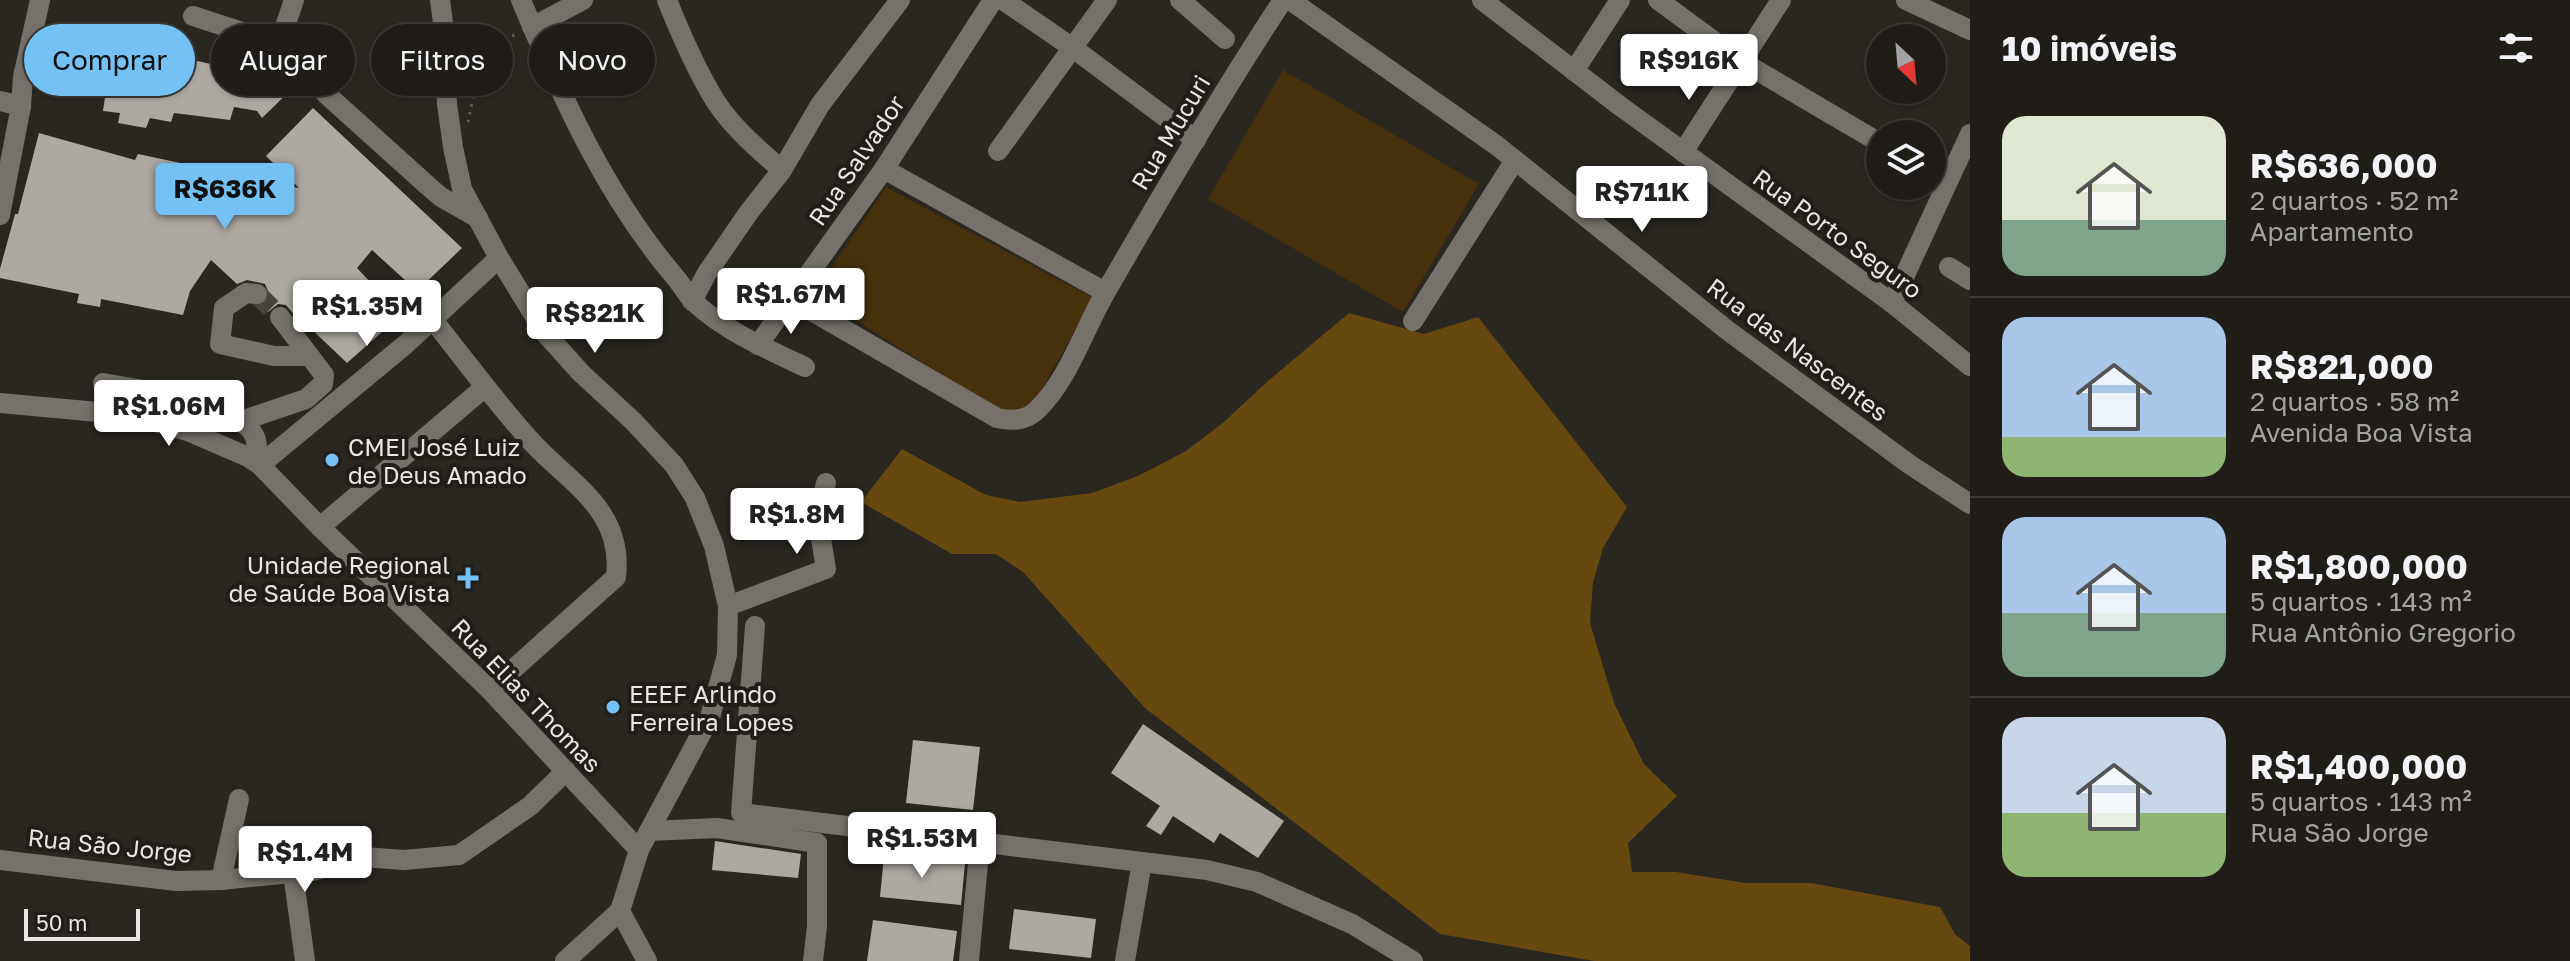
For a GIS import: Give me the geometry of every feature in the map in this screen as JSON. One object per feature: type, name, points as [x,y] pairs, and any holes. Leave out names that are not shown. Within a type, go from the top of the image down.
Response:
[{"type":"street","points":[[0,215],[21,106],[23,77],[40,0]]},
{"type":"street","points":[[286,24],[294,0]]},
{"type":"street","points":[[440,0],[447,104],[462,189],[499,258],[545,333],[674,465],[695,498],[714,546],[728,606],[727,655],[710,717],[639,850],[620,911],[565,961]]},
{"type":"street","points":[[521,0],[531,24]]},
{"type":"street","points":[[538,24],[583,0]]},
{"type":"street","points":[[667,0],[695,64],[717,104],[738,129],[782,170]]},
{"type":"street","points":[[692,301],[707,273],[782,170],[828,94],[900,0]]},
{"type":"street","name":"Rua Salvador","points":[[758,345],[884,169],[993,0]]},
{"type":"street","points":[[1003,0],[1196,140]]},
{"type":"street","points":[[998,151],[1107,0]]},
{"type":"street","points":[[1180,0],[1225,39]]},
{"type":"street","name":"Rua Mucuri","points":[[791,299],[997,418],[1013,421],[1035,413],[1057,386],[1105,292],[1243,60],[1283,0]]},
{"type":"street","name":"Rua das Nascentes","points":[[1290,0],[1515,160],[1727,330],[1909,464],[1970,504]]},
{"type":"street","name":"Rua Porto Seguro","points":[[1482,0],[1683,152],[1892,303],[1970,366]]},
{"type":"street","points":[[1574,71],[1620,0]]},
{"type":"street","points":[[1658,0],[1741,61],[1866,135]]},
{"type":"street","points":[[1683,152],[1781,0]]},
{"type":"street","points":[[1906,0],[1970,30]]},
{"type":"street","points":[[193,16],[218,24]]},
{"type":"street","points":[[328,96],[441,197],[478,218]]},
{"type":"street","points":[[565,96],[609,187],[649,248],[692,301],[758,345],[805,367]]},
{"type":"street","points":[[0,101],[21,106]]},
{"type":"street","points":[[1946,172],[1968,145]]},
{"type":"street","points":[[1413,321],[1515,160]]},
{"type":"street","points":[[884,169],[1105,292]]},
{"type":"street","points":[[1892,303],[1932,200]]},
{"type":"street","points":[[256,462],[320,417],[433,320],[499,258]]},
{"type":"street","points":[[1949,267],[1970,280]]},
{"type":"street","points":[[257,294],[246,293],[224,308],[220,344],[274,356],[307,356]]},
{"type":"street","points":[[247,428],[306,399],[323,384],[324,375],[280,317]]},
{"type":"street","points":[[433,320],[532,443],[579,484],[607,523],[619,556],[616,577],[490,690]]},
{"type":"street","points":[[114,383],[225,411],[247,428],[257,447],[256,462]]},
{"type":"street","points":[[320,527],[485,387]]},
{"type":"street","name":"Rua Elias Thomas","points":[[0,403],[130,415],[188,431],[256,462],[490,690],[639,850]]},
{"type":"street","points":[[728,606],[826,569],[818,520],[826,483]]},
{"type":"street","points":[[741,813],[755,626]]},
{"type":"street","name":"Rua São Jorge","points":[[0,860],[176,881],[312,871],[363,857],[404,860],[459,855],[530,806],[566,771]]},
{"type":"street","points":[[221,880],[239,799]]},
{"type":"street","points":[[717,828],[741,813],[1207,870],[1257,882],[1352,924],[1413,961]]},
{"type":"street","points":[[649,831],[717,828],[817,843],[817,926],[813,961]]},
{"type":"street","points":[[969,961],[980,842]]},
{"type":"street","points":[[1125,961],[1142,862]]},
{"type":"street","points":[[293,873],[305,961]]},
{"type":"street","points":[[620,911],[647,961]]},
{"type":"path","points":[[468,131],[477,78],[490,46],[529,28]]},
{"type":"shaded area","points":[[1283,70],[1479,184],[1403,312],[1208,199]]},
{"type":"shaded area","points":[[886,187],[1093,298],[1022,425],[814,294]]},
{"type":"shaded area","points":[[1349,313],[1424,334],[1478,317],[1627,507],[1603,548],[1593,582],[1590,623],[1614,703],[1644,764],[1677,796],[1628,843],[1632,872],[1676,872],[1746,883],[1811,883],[1940,907],[1955,934],[1970,946],[1970,961],[1594,961],[1440,934],[1145,708],[1023,572],[996,554],[952,554],[861,502],[902,449],[986,495],[1020,502],[1092,493],[1138,476],[1186,451],[1224,422]]},
{"type":"building","points":[[195,60],[211,64],[211,96],[285,96],[262,118],[257,111],[234,107],[230,120],[174,113],[171,122],[150,118],[146,128],[118,123],[120,113],[103,111],[105,97],[100,96],[195,96]]},
{"type":"building","points":[[313,108],[462,248],[417,291],[372,250],[357,268],[401,315],[347,363],[305,323],[302,324],[286,305],[278,304],[268,312],[262,306],[270,296],[265,284],[247,280],[237,284],[211,260],[190,291],[183,315],[101,299],[100,307],[77,303],[79,294],[0,278],[39,133],[135,160],[138,154],[299,188],[266,156]]},
{"type":"building","points":[[1143,724],[1284,821],[1258,858],[1220,833],[1214,843],[1173,816],[1161,835],[1146,826],[1160,806],[1111,773]]},
{"type":"building","points":[[913,740],[980,747],[973,810],[906,803]]},
{"type":"building","points":[[715,841],[801,854],[798,878],[712,870]]},
{"type":"building","points":[[884,856],[965,864],[961,905],[880,897]]},
{"type":"building","points":[[1014,909],[1096,919],[1091,958],[1009,949]]},
{"type":"building","points":[[873,920],[957,931],[953,961],[867,961]]},
{"type":"tunnel","points":[[257,294],[280,317]]},
{"type":"place","name":"CMEI José Luiz de Deus Amado","points":[[332,460]]},
{"type":"place","name":"Unidade Regional de Saúde Boa Vista","points":[[468,578]]},
{"type":"place","name":"EEEF Arlindo Ferreira Lopes","points":[[613,707]]}]
